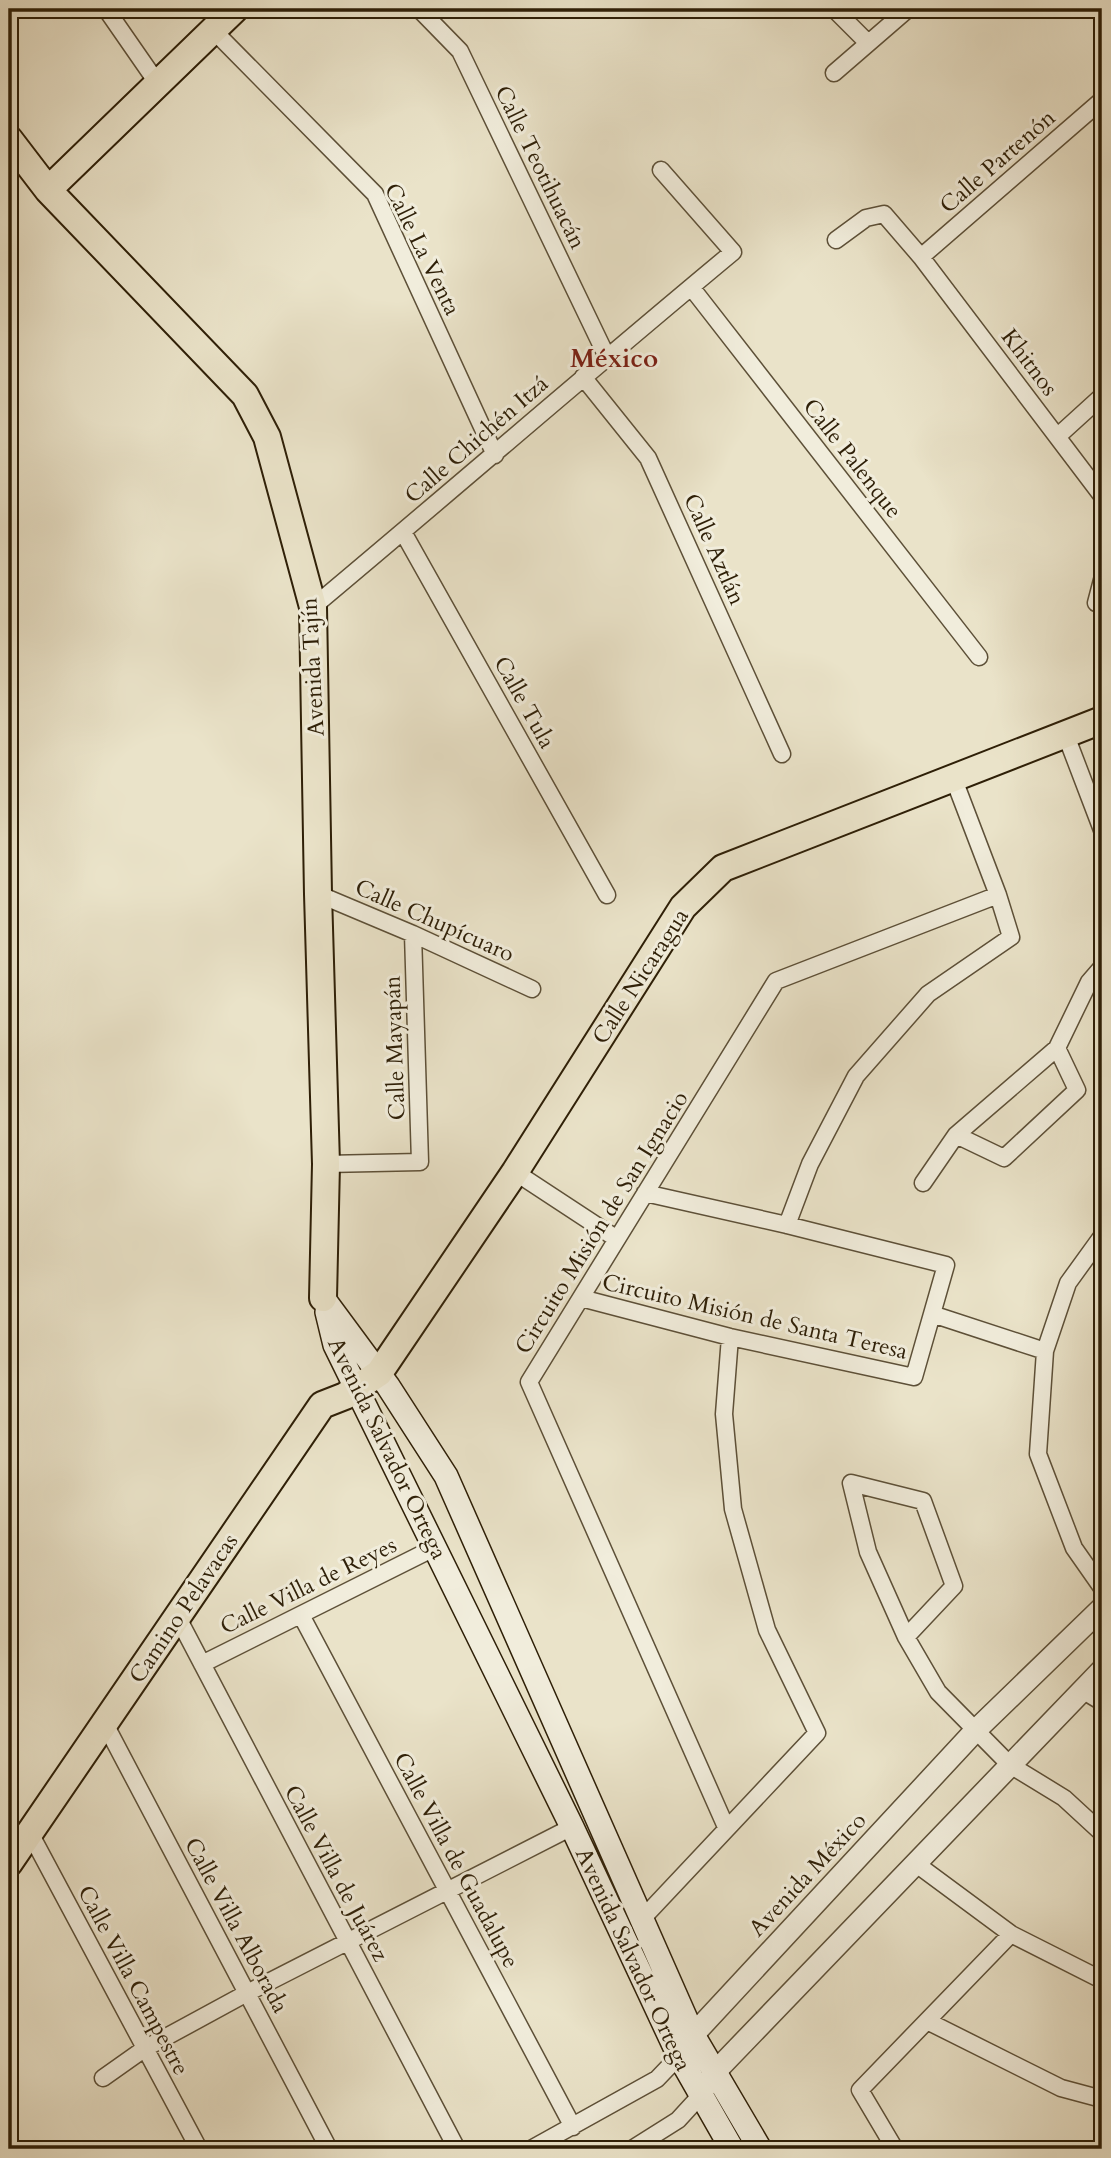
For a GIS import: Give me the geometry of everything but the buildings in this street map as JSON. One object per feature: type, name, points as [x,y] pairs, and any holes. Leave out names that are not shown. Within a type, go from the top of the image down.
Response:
[{"type":"main road","points":[[48,190],[235,9]]},
{"type":"main road","name":"Avenida Tajín","points":[[9,139],[48,190],[245,395],[267,437],[313,607],[326,1164],[323,1298]]},
{"type":"main road","name":"Calle Nicaragua","points":[[355,1395],[384,1380],[520,1175],[683,907],[723,868],[956,784],[1067,740],[1102,720]]},
{"type":"main road","name":"Calle Nicaragua","points":[[1067,740],[1102,735]]},
{"type":"main road","name":"Avenida Salvador Ortega","points":[[323,1298],[384,1380],[446,1476],[694,2035],[760,2149]]},
{"type":"main road","name":"Avenida Salvador Ortega","points":[[323,1298],[335,1345],[355,1395],[436,1547],[679,2056],[732,2149]]},
{"type":"main road","name":"Camino Pelavacas","points":[[9,1863],[322,1405],[355,1395]]},
{"type":"street","points":[[106,9],[158,84]]},
{"type":"street","name":"Calle Teotihuacán","points":[[419,9],[460,51],[607,356]]},
{"type":"street","points":[[834,9],[868,43]]},
{"type":"street","points":[[834,73],[908,9]]},
{"type":"street","name":"Calle La Venta","points":[[213,30],[375,194],[495,455]]},
{"type":"street","name":"Calle Partenón","points":[[921,257],[1102,100]]},
{"type":"street","name":"Calle Chichén Itzá","points":[[313,607],[733,252],[661,170]]},
{"type":"street","name":"Khitnos","points":[[836,240],[866,218],[884,214],[921,257],[1102,496]]},
{"type":"street","name":"Calle Palenque","points":[[691,287],[979,657]]},
{"type":"street","name":"Calle Aztlán","points":[[583,377],[648,458],[782,754]]},
{"type":"street","points":[[1058,436],[1102,396]]},
{"type":"street","name":"Calle Tula","points":[[403,532],[607,895]]},
{"type":"street","points":[[1096,603],[1102,580]]},
{"type":"street","points":[[1067,740],[1102,830]]},
{"type":"street","points":[[787,1225],[810,1164],[856,1076],[928,994],[1011,937],[956,784]]},
{"type":"street","name":"Calle Chupícuaro","points":[[318,894],[413,933],[532,989]]},
{"type":"street","name":"Circuito Misión de San Ignacio","points":[[726,1827],[529,1382],[776,981],[998,895]]},
{"type":"street","name":"Calle Mayapán","points":[[326,1164],[420,1162],[413,933]]},
{"type":"street","points":[[923,1183],[956,1135],[1058,1048],[1096,983],[1102,967]]},
{"type":"street","points":[[956,1135],[1004,1158],[1077,1090],[1058,1048]]},
{"type":"street","points":[[520,1175],[617,1238]]},
{"type":"street","name":"Circuito Misión de Santa Teresa","points":[[580,1298],[730,1337],[914,1377],[946,1265],[787,1225],[645,1194]]},
{"type":"street","points":[[1102,1236],[1068,1283],[1045,1351],[1038,1454],[1074,1548],[1102,1588]]},
{"type":"street","points":[[932,1314],[1045,1351]]},
{"type":"street","points":[[643,1918],[817,1733],[767,1630],[733,1509],[723,1415],[730,1337]]},
{"type":"street","points":[[906,1637],[954,1586],[923,1501],[851,1483],[868,1552],[906,1637],[938,1692],[1010,1765],[1065,1798],[1102,1833]]},
{"type":"street","name":"Calle Villa de Reyes","points":[[202,1664],[436,1547]]},
{"type":"street","name":"Avenida México","points":[[531,2149],[657,2080],[694,2035],[976,1730],[1102,1608]]},
{"type":"street","name":"Calle Villa de Guadalupe","points":[[300,1615],[573,2127]]},
{"type":"street","name":"Calle Villa de Juárez","points":[[178,1618],[457,2149]]},
{"type":"street","points":[[632,2149],[678,2120],[700,2095],[714,2073],[1102,1670]]},
{"type":"street","points":[[1082,1690],[1102,1702]]},
{"type":"street","name":"Calle Villa Alborada","points":[[104,1723],[329,2149]]},
{"type":"street","points":[[103,2078],[144,2049],[247,1993],[572,1827]]},
{"type":"street","name":"Calle Villa Campestre","points":[[30,1833],[199,2149]]},
{"type":"street","points":[[915,1863],[1011,1934],[1102,1980]]},
{"type":"street","points":[[895,2149],[860,2090],[1011,1934]]},
{"type":"street","points":[[926,2021],[1061,2088],[1102,2099]]},
{"type":"district","name":"México","points":[[614,358]]}]
